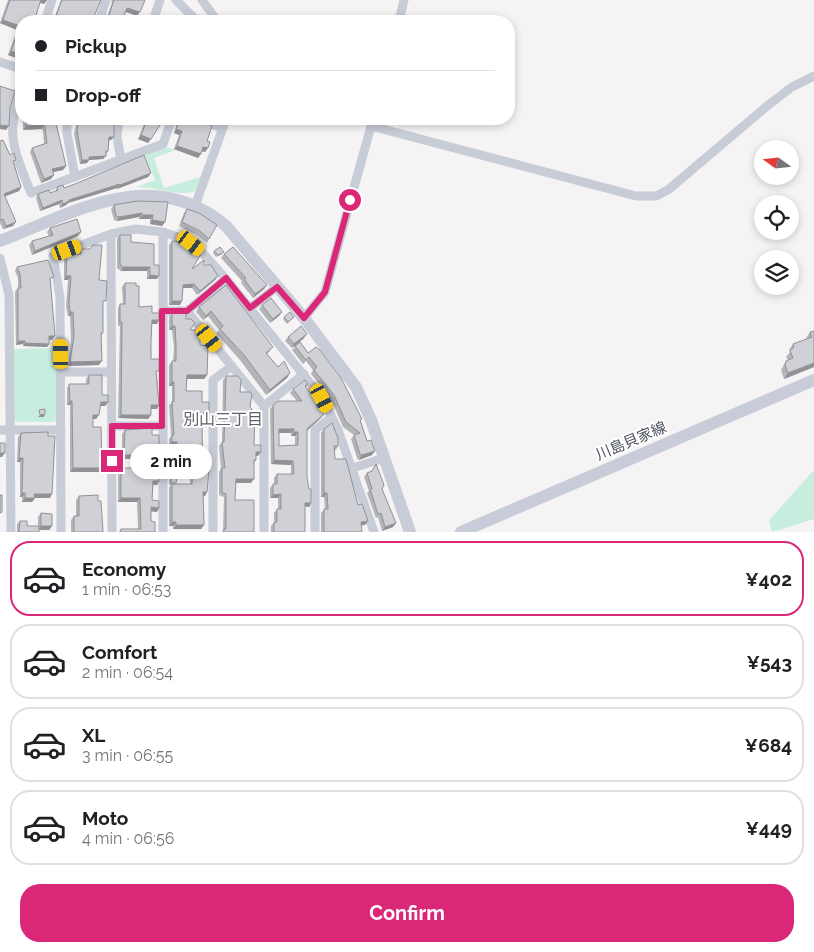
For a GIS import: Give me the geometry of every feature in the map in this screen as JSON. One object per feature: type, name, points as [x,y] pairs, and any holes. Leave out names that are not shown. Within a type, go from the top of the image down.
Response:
[{"type":"street","points":[[47,15],[52,0]]},
{"type":"street","points":[[101,15],[106,0]]},
{"type":"street","points":[[155,15],[160,0]]},
{"type":"street","points":[[176,0],[191,15]]},
{"type":"street","points":[[202,0],[213,15]]},
{"type":"street","points":[[400,15],[404,0]]},
{"type":"street","points":[[0,62],[15,67]]},
{"type":"street","points":[[379,125],[636,196],[651,198],[668,190],[783,94],[814,76]]},
{"type":"street","points":[[15,109],[12,130],[16,152],[31,195],[163,144],[170,125]]},
{"type":"street","points":[[67,125],[75,177]]},
{"type":"street","points":[[118,125],[117,137],[121,160]]},
{"type":"street","points":[[214,125],[223,128]]},
{"type":"street","points":[[195,206],[224,125]]},
{"type":"street","points":[[304,318],[325,292],[371,125]]},
{"type":"street","points":[[0,241],[117,198],[157,196],[195,206],[226,226],[304,318],[356,388],[384,458],[410,532]]},
{"type":"street","points":[[61,532],[60,298],[53,256],[111,234],[147,228],[191,243],[226,278],[322,398],[353,468],[374,532]]},
{"type":"street","points":[[162,232],[163,532]]},
{"type":"street","points":[[111,234],[112,532]]},
{"type":"street","points":[[0,258],[9,296],[5,430],[10,532]]},
{"type":"street","points":[[162,311],[187,311],[226,278]]},
{"type":"street","points":[[250,308],[277,287]]},
{"type":"street","points":[[187,311],[264,406],[264,532]]},
{"type":"street","points":[[213,532],[213,380],[232,366]]},
{"type":"street","points":[[61,372],[111,372]]},
{"type":"street","points":[[264,406],[304,374]]},
{"type":"street","name":"川島貝家線","points":[[461,532],[814,380]]},
{"type":"street","points":[[315,532],[315,430],[332,417]]},
{"type":"street","points":[[112,426],[162,426]]},
{"type":"street","points":[[5,430],[61,430]]},
{"type":"street","points":[[353,468],[384,458]]},
{"type":"green space","points":[[167,147],[175,150],[154,158],[164,188],[201,177],[195,191],[182,193],[136,187],[155,180],[145,155]]},
{"type":"green space","points":[[57,348],[57,419],[54,422],[16,422],[14,420],[13,349]]},
{"type":"green space","points":[[814,470],[814,519],[772,532],[769,520]]},
{"type":"building","points":[[10,0],[41,0],[36,15],[15,15],[15,24],[3,20]]},
{"type":"building","points":[[62,0],[101,0],[95,15],[56,15]]},
{"type":"building","points":[[114,0],[145,0],[140,12],[127,8],[124,15],[109,15]]},
{"type":"building","points":[[15,40],[15,53],[11,51]]},
{"type":"building","points":[[0,86],[15,91],[10,108],[9,126],[0,125]]},
{"type":"building","points":[[44,125],[56,125],[66,166],[52,169],[54,175],[44,179],[32,148],[47,143]]},
{"type":"building","points":[[78,125],[114,125],[114,137],[109,137],[106,156],[89,157],[89,160],[82,160]]},
{"type":"building","points":[[145,125],[160,125],[151,139],[141,135]]},
{"type":"building","points":[[178,125],[212,126],[207,141],[210,142],[208,148],[203,147],[201,154],[177,146],[182,131],[176,129]]},
{"type":"building","points":[[3,140],[10,155],[14,153],[16,160],[13,161],[21,187],[4,194],[16,222],[6,226],[3,219],[0,220],[0,141]]},
{"type":"building","points":[[144,155],[151,173],[120,185],[69,200],[63,204],[62,200],[43,208],[38,194],[49,190],[50,193],[58,190],[57,187],[63,185],[64,188],[75,184]]},
{"type":"building","points":[[137,201],[168,202],[165,222],[152,220],[153,215],[142,215],[142,213],[116,216],[114,205]]},
{"type":"building","points":[[187,209],[199,213],[217,225],[209,239],[200,231],[182,222]]},
{"type":"building","points":[[77,219],[81,232],[35,251],[32,241],[53,235],[50,228]]},
{"type":"building","points":[[120,235],[131,235],[131,242],[154,244],[154,265],[159,265],[159,276],[150,275],[150,267],[123,267],[120,264]]},
{"type":"building","points":[[172,241],[184,242],[190,245],[190,254],[201,254],[192,269],[204,260],[204,265],[211,265],[218,276],[200,291],[194,284],[183,285],[182,301],[172,301]]},
{"type":"building","points":[[93,245],[102,245],[99,280],[107,281],[106,301],[103,301],[103,333],[101,333],[102,361],[70,362],[74,336],[73,312],[70,312],[69,303],[71,276],[66,276],[67,255],[81,254],[81,249],[90,249]]},
{"type":"building","points":[[220,247],[224,252],[218,255],[214,251]]},
{"type":"building","points":[[233,247],[267,285],[255,294],[244,279],[246,278],[224,254]]},
{"type":"building","points":[[48,260],[54,277],[50,278],[55,336],[49,336],[49,344],[18,341],[18,288],[21,288],[20,274],[17,267]]},
{"type":"building","points":[[125,283],[136,283],[136,286],[139,286],[139,307],[152,306],[152,313],[159,313],[159,320],[152,320],[151,359],[159,359],[159,371],[156,371],[159,405],[151,405],[151,415],[121,415],[122,322],[120,322],[120,304],[125,304]]},
{"type":"building","points":[[226,285],[273,347],[266,353],[278,367],[284,361],[290,373],[270,390],[244,355],[220,329],[223,326],[211,311],[206,316],[199,307]]},
{"type":"building","points":[[271,298],[282,312],[273,319],[262,305]]},
{"type":"building","points":[[290,312],[294,317],[288,322],[284,317]]},
{"type":"building","points":[[172,313],[186,313],[186,319],[191,319],[195,323],[190,330],[200,330],[200,345],[208,346],[207,375],[187,375],[186,391],[202,391],[202,402],[209,402],[209,413],[204,412],[202,430],[203,469],[209,469],[207,492],[203,492],[204,525],[176,525],[176,522],[172,522],[172,484],[192,484],[193,466],[176,467],[177,442],[172,442],[172,435],[174,435],[172,401],[174,402],[174,382],[172,382],[172,361],[176,361],[176,344],[175,326],[172,326]]},
{"type":"building","points":[[301,326],[307,334],[294,344],[288,337]]},
{"type":"building","points":[[814,331],[814,363],[788,373],[785,365],[786,361],[793,358],[790,351],[794,347],[793,344],[812,337],[810,332]]},
{"type":"building","points":[[300,342],[308,353],[316,347],[320,350],[341,378],[362,419],[360,420],[367,441],[371,440],[375,451],[360,454],[354,435],[360,433],[346,422],[334,395],[314,370],[317,367],[309,357],[306,360],[295,346]]},
{"type":"building","points":[[89,375],[102,375],[102,395],[108,395],[108,402],[101,402],[99,415],[93,415],[93,427],[101,427],[102,468],[73,468],[72,401],[70,401],[69,384],[89,384]]},
{"type":"building","points":[[226,376],[238,376],[241,380],[240,392],[250,392],[252,394],[250,407],[255,413],[254,445],[261,445],[261,452],[256,452],[254,479],[236,479],[235,500],[254,500],[254,532],[224,532],[224,529],[226,529],[226,494],[222,492],[222,468],[225,468],[222,442],[224,442]]},
{"type":"building","points":[[305,380],[308,384],[305,386],[313,396],[317,394],[322,401],[316,405],[324,414],[307,429],[307,477],[309,489],[311,489],[311,503],[305,503],[305,532],[274,532],[274,523],[277,522],[277,509],[281,509],[281,494],[273,495],[273,484],[277,484],[277,474],[294,474],[293,461],[274,460],[273,405],[278,401],[302,401],[293,389]],"holes":[[[279,429],[294,429],[294,432],[298,432],[298,445],[279,446]]]},
{"type":"building","points":[[45,409],[45,414],[40,415],[39,410]]},
{"type":"building","points":[[332,423],[338,438],[338,446],[334,446],[335,459],[346,459],[358,505],[362,504],[368,521],[361,522],[362,532],[324,532],[324,509],[328,509],[327,493],[324,493],[324,429]]},
{"type":"building","points":[[152,428],[152,435],[159,435],[159,456],[150,456],[150,473],[159,473],[159,481],[153,481],[152,500],[159,501],[159,508],[151,507],[151,521],[155,522],[155,532],[120,532],[121,529],[141,529],[140,498],[121,498],[121,468],[140,468],[140,455],[124,455],[125,430]]},
{"type":"building","points":[[48,432],[48,436],[55,436],[52,494],[34,494],[35,498],[25,498],[25,493],[22,493],[23,458],[19,458],[21,433]]},
{"type":"building","points":[[0,443],[5,443],[5,453],[0,453]]},
{"type":"building","points":[[376,464],[384,485],[382,489],[396,523],[385,527],[381,513],[378,514],[367,473],[372,471]]},
{"type":"building","points":[[171,477],[177,477],[176,483],[171,483]]},
{"type":"building","points":[[0,495],[2,495],[2,512],[0,513]]},
{"type":"building","points":[[98,495],[98,501],[101,501],[103,532],[74,532],[74,516],[79,516],[79,496]]},
{"type":"building","points":[[41,513],[52,514],[52,526],[41,526]]},
{"type":"building","points":[[20,521],[27,521],[27,526],[39,526],[39,532],[19,532]]},
{"type":"district","name":"別山三丁目","points":[[223,419]]},
{"type":"route","points":[[112,461],[112,426],[162,426],[162,311],[187,311],[226,278],[250,308],[277,287],[304,318],[325,292],[350,200]]}]
